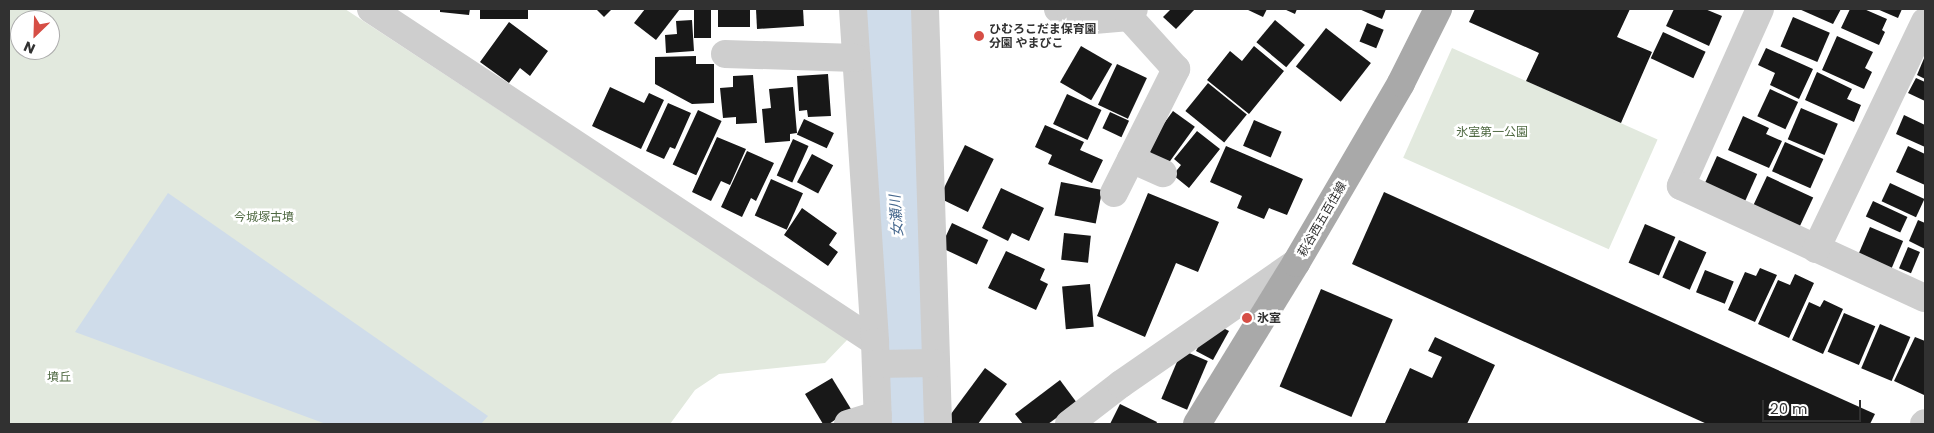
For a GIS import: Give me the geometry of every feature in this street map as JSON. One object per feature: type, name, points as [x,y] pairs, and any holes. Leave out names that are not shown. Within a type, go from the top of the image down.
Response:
[{"type":"main road","name":"萩谷西五百住線","points":[[1199,424],[1401,83],[1438,9]]},
{"type":"street","points":[[848,424],[878,420],[876,353],[853,9]]},
{"type":"street","points":[[925,9],[938,424]]},
{"type":"street","points":[[1058,9],[1071,17],[1094,20],[1132,13],[1176,69],[1114,194]]},
{"type":"street","points":[[1760,9],[1681,186],[1925,298]]},
{"type":"street","points":[[383,13],[876,353],[935,363]]},
{"type":"street","points":[[1816,249],[1925,22]]},
{"type":"street","points":[[725,54],[856,58]]},
{"type":"street","points":[[1131,158],[1163,172]]},
{"type":"street","points":[[1070,424],[1121,384],[1296,263]]},
{"type":"green space","name":"今城塚古墳","points":[[9,9],[345,9],[848,339],[825,363],[719,374],[695,390],[670,424],[9,424]]},
{"type":"green space","name":"氷室第一公園","points":[[1452,48],[1658,140],[1609,249],[1403,158]]},
{"type":"water","points":[[168,193],[488,416],[481,424],[326,424],[75,332]]},
{"type":"building","points":[[440,9],[470,9],[469,15],[440,12]]},
{"type":"building","points":[[480,9],[528,9],[528,19],[480,19]]},
{"type":"building","points":[[596,9],[612,9],[604,17]]},
{"type":"building","points":[[645,9],[680,9],[656,40],[634,23]]},
{"type":"building","points":[[694,9],[711,9],[711,38],[694,38]]},
{"type":"building","points":[[718,9],[750,9],[750,27],[718,27]]},
{"type":"building","points":[[756,9],[803,9],[804,26],[757,29]]},
{"type":"building","points":[[1171,9],[1195,9],[1176,29],[1163,17]]},
{"type":"building","points":[[1246,9],[1267,9],[1263,17]]},
{"type":"building","points":[[1284,9],[1297,9],[1295,14]]},
{"type":"building","points":[[1359,9],[1386,9],[1382,19]]},
{"type":"building","points":[[1475,9],[1630,9],[1617,37],[1652,52],[1621,123],[1526,81],[1539,53],[1469,22]]},
{"type":"building","points":[[1674,9],[1705,9],[1722,16],[1709,46],[1666,26]]},
{"type":"building","points":[[1799,9],[1841,9],[1833,24]]},
{"type":"building","points":[[1850,9],[1864,9],[1887,19],[1882,30],[1885,32],[1879,45],[1841,28]]},
{"type":"building","points":[[1877,9],[1902,9],[1898,18]]},
{"type":"building","points":[[1793,17],[1830,33],[1817,62],[1780,46]]},
{"type":"building","points":[[692,20],[694,51],[666,53],[665,35],[677,34],[676,21]]},
{"type":"building","points":[[1275,20],[1305,45],[1286,67],[1256,42]]},
{"type":"building","points":[[509,22],[548,51],[530,76],[520,68],[509,83],[480,62]]},
{"type":"building","points":[[1367,23],[1384,30],[1376,48],[1360,42]]},
{"type":"building","points":[[1326,28],[1371,63],[1341,102],[1296,67]]},
{"type":"building","points":[[1663,32],[1706,52],[1693,78],[1651,58]]},
{"type":"building","points":[[1837,36],[1873,52],[1865,68],[1872,72],[1864,89],[1822,70]]},
{"type":"building","points":[[1081,46],[1112,64],[1091,100],[1060,82]]},
{"type":"building","points":[[1254,46],[1284,71],[1249,114],[1207,80],[1230,51],[1242,61]]},
{"type":"building","points":[[1766,48],[1813,69],[1799,99],[1770,85],[1775,73],[1758,65]]},
{"type":"building","points":[[696,56],[696,64],[714,64],[714,103],[692,104],[655,84],[655,57]]},
{"type":"building","points":[[1925,56],[1925,79],[1917,75]]},
{"type":"building","points":[[1117,64],[1147,78],[1128,119],[1098,105]]},
{"type":"building","points":[[1817,72],[1852,89],[1847,99],[1861,105],[1854,122],[1805,100]]},
{"type":"building","points":[[828,74],[831,116],[808,117],[807,110],[799,111],[797,76]]},
{"type":"building","points":[[753,75],[757,123],[736,124],[736,117],[723,118],[720,88],[733,87],[733,76]]},
{"type":"building","points":[[1916,78],[1925,82],[1925,101],[1908,93]]},
{"type":"building","points":[[1208,83],[1247,114],[1224,142],[1185,111]]},
{"type":"building","points":[[610,87],[644,103],[649,93],[664,100],[641,149],[592,126]]},
{"type":"building","points":[[793,87],[797,133],[790,134],[790,141],[765,143],[762,109],[771,108],[769,89]]},
{"type":"building","points":[[1770,89],[1798,102],[1785,129],[1757,116]]},
{"type":"building","points":[[1067,94],[1101,110],[1087,140],[1053,124]]},
{"type":"building","points":[[668,103],[691,113],[675,149],[670,147],[664,159],[646,151]]},
{"type":"building","points":[[1801,108],[1838,124],[1825,155],[1788,139]]},
{"type":"building","points":[[698,110],[722,121],[696,175],[673,164]]},
{"type":"building","points":[[1173,111],[1195,127],[1167,165],[1145,149]]},
{"type":"building","points":[[1110,112],[1129,121],[1121,137],[1102,128]]},
{"type":"building","points":[[1904,115],[1925,125],[1925,147],[1896,134]]},
{"type":"building","points":[[1743,116],[1769,128],[1766,134],[1782,141],[1769,168],[1728,150]]},
{"type":"building","points":[[804,119],[834,133],[827,148],[797,134]]},
{"type":"building","points":[[1254,120],[1282,132],[1271,157],[1243,146]]},
{"type":"building","points":[[1045,125],[1084,142],[1080,150],[1103,160],[1092,183],[1048,164],[1052,155],[1035,147]]},
{"type":"building","points":[[1197,131],[1220,149],[1189,188],[1173,175],[1181,165],[1174,159]]},
{"type":"building","points":[[717,137],[746,149],[730,185],[721,181],[711,201],[692,192]]},
{"type":"building","points":[[793,139],[809,146],[792,182],[777,176]]},
{"type":"building","points":[[1785,142],[1823,159],[1810,188],[1772,171]]},
{"type":"building","points":[[965,145],[994,159],[968,212],[939,198]]},
{"type":"building","points":[[1226,146],[1303,179],[1287,215],[1269,208],[1264,219],[1237,208],[1242,196],[1210,182]]},
{"type":"building","points":[[1908,146],[1925,154],[1925,185],[1896,172]]},
{"type":"building","points":[[747,151],[774,163],[756,201],[751,198],[742,217],[721,207]]},
{"type":"building","points":[[812,154],[833,165],[818,194],[797,182]]},
{"type":"building","points":[[1717,156],[1757,174],[1745,202],[1704,184]]},
{"type":"building","points":[[1767,176],[1813,198],[1800,227],[1753,205]]},
{"type":"building","points":[[771,179],[803,193],[787,230],[755,216]]},
{"type":"building","points":[[1061,182],[1102,190],[1096,223],[1055,215]]},
{"type":"building","points":[[1890,183],[1924,199],[1916,217],[1882,201]]},
{"type":"building","points":[[1001,188],[1044,208],[1029,241],[1012,233],[1008,241],[982,228]]},
{"type":"building","points":[[1384,192],[1875,414],[1870,424],[1707,424],[1352,264]]},
{"type":"building","points":[[1148,193],[1219,222],[1198,272],[1176,263],[1145,337],[1097,316]]},
{"type":"building","points":[[1873,201],[1907,217],[1900,232],[1866,216]]},
{"type":"building","points":[[802,208],[837,233],[829,245],[838,252],[828,266],[784,235]]},
{"type":"building","points":[[1918,220],[1925,223],[1925,249],[1909,241]]},
{"type":"building","points":[[952,223],[988,240],[977,264],[941,247]]},
{"type":"building","points":[[1645,224],[1675,237],[1659,276],[1629,263]]},
{"type":"building","points":[[1870,227],[1903,241],[1890,271],[1857,257]]},
{"type":"building","points":[[1064,233],[1091,236],[1088,263],[1061,260]]},
{"type":"building","points":[[1679,240],[1706,252],[1690,290],[1662,277]]},
{"type":"building","points":[[1908,247],[1920,252],[1911,273],[1899,268]]},
{"type":"building","points":[[1006,251],[1045,269],[1040,280],[1048,284],[1036,310],[988,288]]},
{"type":"building","points":[[1760,268],[1777,275],[1755,322],[1728,310],[1745,272],[1756,276]]},
{"type":"building","points":[[1705,270],[1734,282],[1725,304],[1696,292]]},
{"type":"building","points":[[1795,274],[1814,283],[1789,338],[1758,324],[1778,280],[1790,285]]},
{"type":"building","points":[[1090,284],[1094,327],[1066,329],[1062,286]]},
{"type":"building","points":[[1321,289],[1393,319],[1351,417],[1280,387]]},
{"type":"building","points":[[1824,300],[1843,309],[1823,354],[1792,340],[1809,302],[1820,307]]},
{"type":"building","points":[[1844,313],[1875,326],[1859,365],[1828,352]]},
{"type":"building","points":[[1880,324],[1910,337],[1892,381],[1861,368]]},
{"type":"building","points":[[1219,326],[1229,331],[1213,360],[1196,351],[1203,337]]},
{"type":"building","points":[[1435,337],[1495,365],[1467,424],[1385,423],[1410,368],[1432,378],[1442,357],[1428,351]]},
{"type":"building","points":[[1915,337],[1925,341],[1924,395],[1894,381]]},
{"type":"building","points":[[1182,350],[1208,361],[1187,410],[1161,399]]},
{"type":"building","points":[[985,368],[1007,384],[978,424],[948,424],[945,422]]},
{"type":"building","points":[[832,378],[851,409],[829,424],[823,424],[805,394]]},
{"type":"building","points":[[1060,380],[1077,403],[1048,424],[1023,424],[1015,414]]},
{"type":"building","points":[[1120,404],[1157,422],[1156,424],[1110,424]]},
{"type":"waterway","name":"女瀬川","points":[[882,9],[911,424]]},
{"type":"place","name":"ひむろこだま保育園 分園 やまびこ","points":[[979,36]]},
{"type":"place","name":"氷室","points":[[1247,318]]},
{"type":"park label","name":"墳丘","points":[[59,377]]}]
